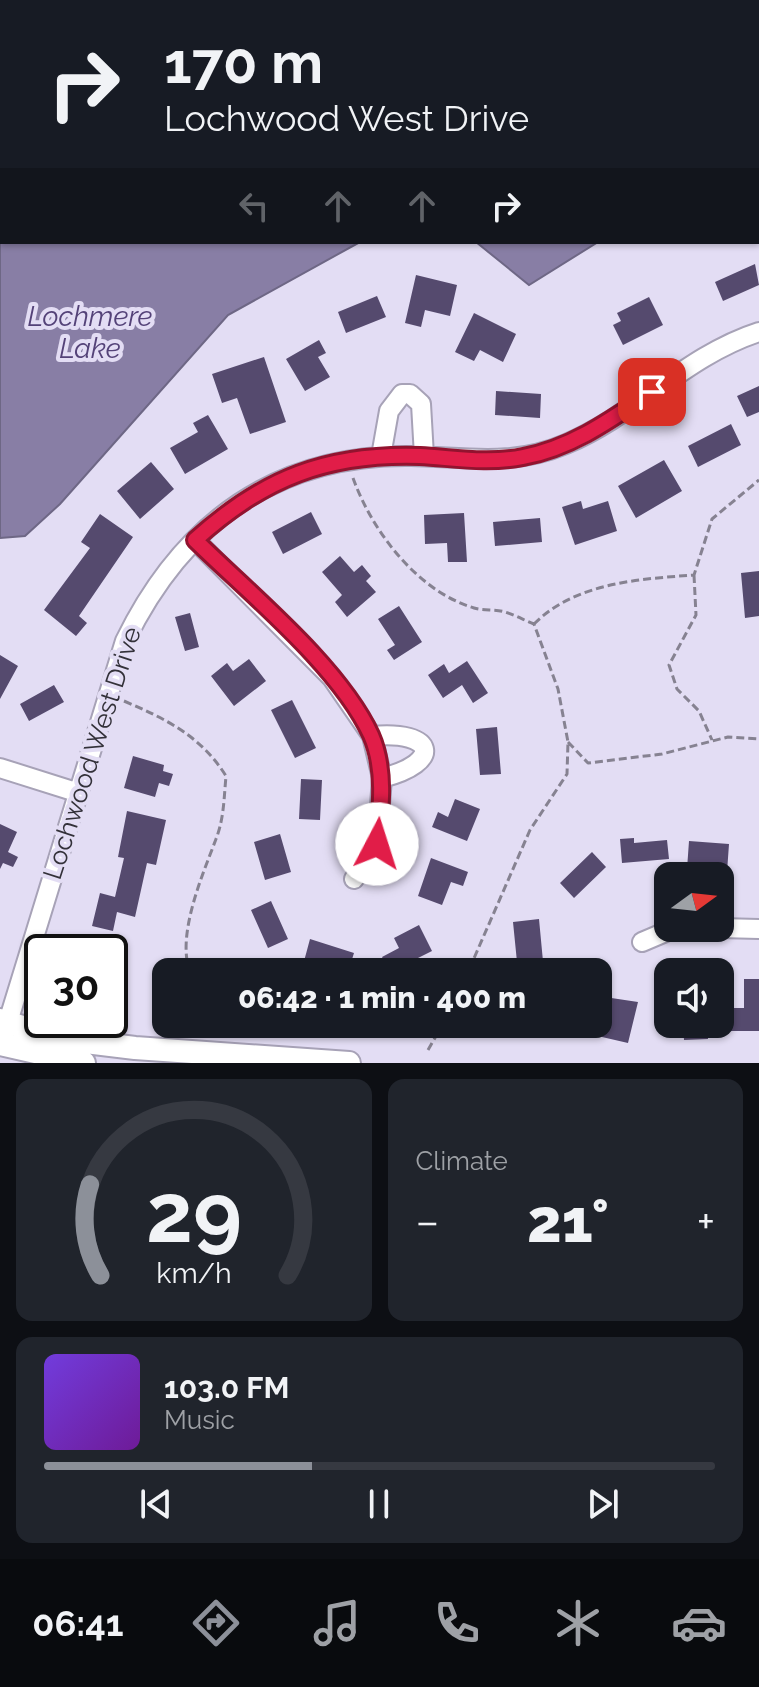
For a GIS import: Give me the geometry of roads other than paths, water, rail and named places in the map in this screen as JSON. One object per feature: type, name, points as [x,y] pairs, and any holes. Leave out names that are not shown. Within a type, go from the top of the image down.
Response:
[{"type":"street","name":"Lochwood West Drive","points":[[0,1045],[4,1021],[125,641],[170,566],[195,540],[235,504],[315,466],[381,456],[503,460],[566,444],[710,355],[759,332]]},
{"type":"street","points":[[381,456],[392,403],[402,394],[410,394],[421,404],[424,456]]},
{"type":"street","points":[[195,540],[332,678],[372,736],[382,778],[377,844],[354,879]]},
{"type":"street","points":[[372,736],[410,735],[423,748],[418,763],[401,773],[382,778]]},
{"type":"street","points":[[0,768],[76,792]]},
{"type":"street","points":[[734,928],[759,929]]},
{"type":"street","points":[[642,942],[654,937]]},
{"type":"street","points":[[4,1021],[61,1039],[292,1061],[349,1063]]},
{"type":"street","points":[[0,1045],[84,1063]]},
{"type":"water","name":"Lochmere Lake","points":[[0,244],[356,244],[228,315],[60,504],[25,536],[0,538]]},
{"type":"water","points":[[478,244],[595,244],[529,285]]}]
